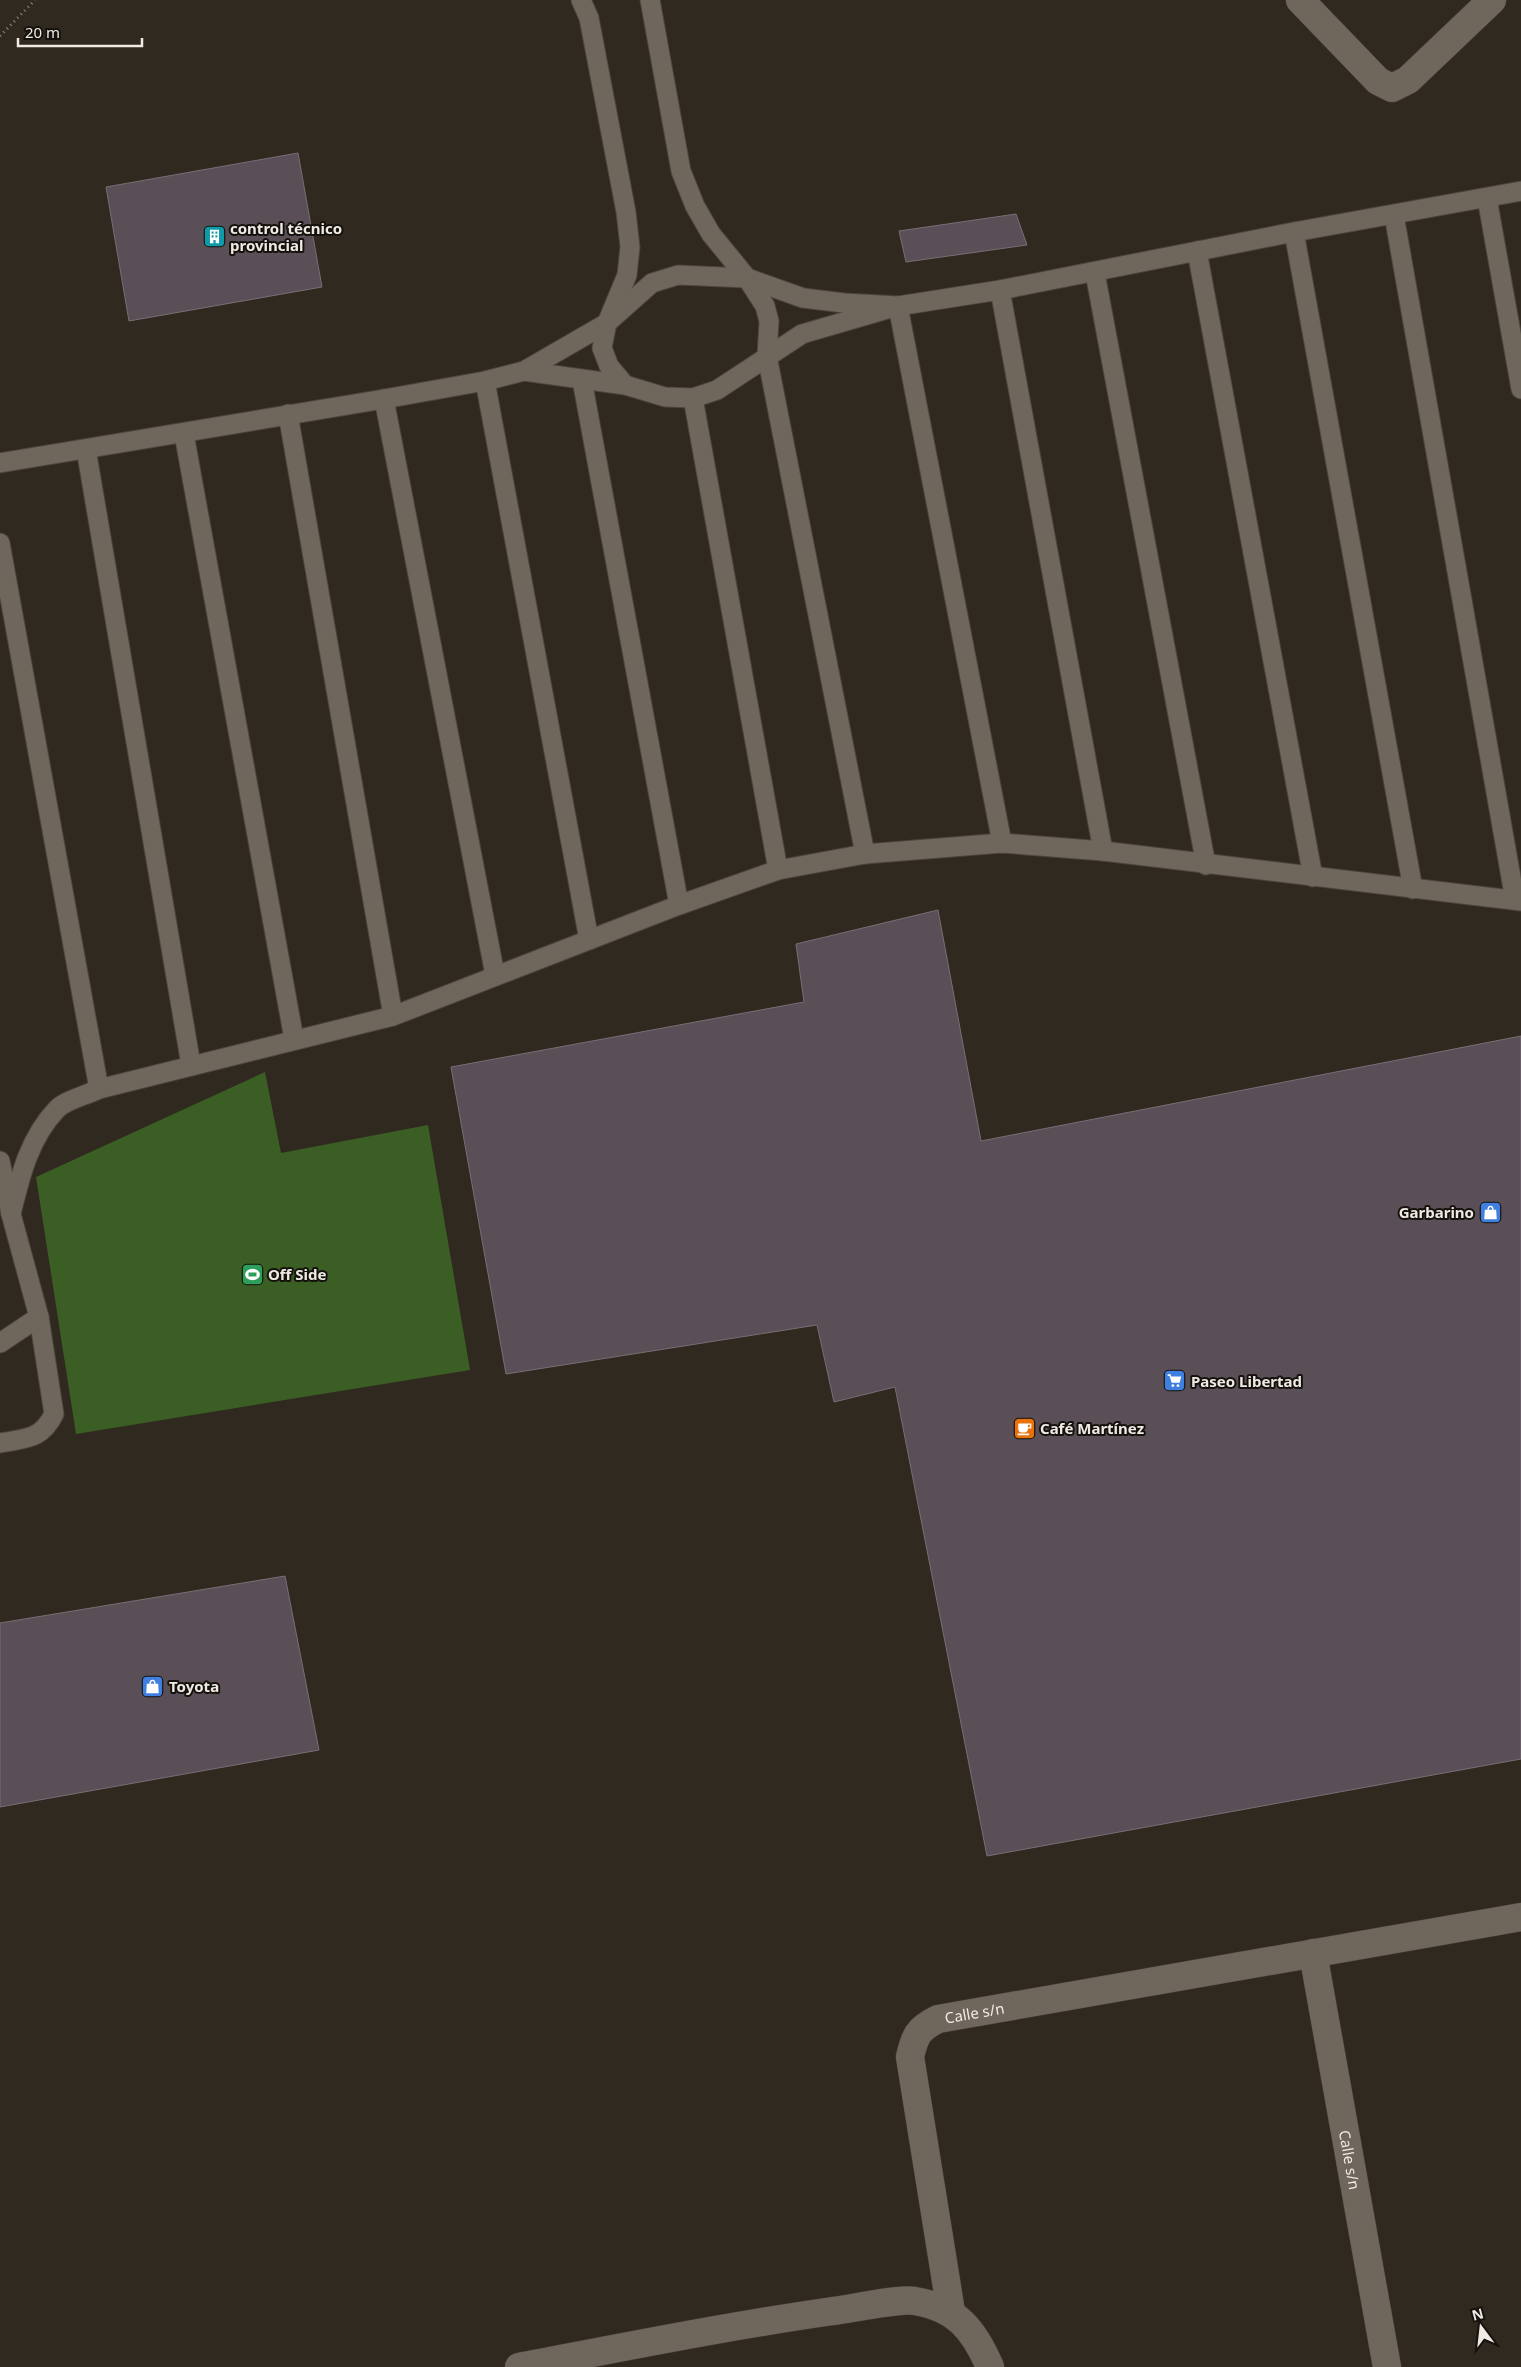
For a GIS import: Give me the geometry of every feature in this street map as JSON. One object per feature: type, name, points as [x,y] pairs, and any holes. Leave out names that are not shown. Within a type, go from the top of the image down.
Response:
[{"type":"street","points":[[1300,0],[1378,81],[1392,88],[1408,80],[1492,0]]},
{"type":"street","name":"Calle s/n","points":[[950,2312],[910,2056],[921,2028],[938,2019],[1521,1917]]},
{"type":"street","name":"Calle s/n","points":[[1313,1953],[1387,2367]]},
{"type":"street","points":[[519,2367],[755,2322],[914,2300],[950,2312],[965,2323],[982,2349],[990,2367]]},
{"type":"lane","points":[[581,0],[589,18],[626,212],[630,247],[627,275],[607,322],[602,348],[609,366],[625,385]]},
{"type":"lane","points":[[650,0],[680,171],[694,206],[711,234],[747,278],[765,306],[769,321],[767,356],[865,854]]},
{"type":"lane","points":[[524,371],[625,385],[665,397],[693,398],[717,390],[802,334],[898,306],[1095,273],[1294,232],[1521,191]]},
{"type":"lane","points":[[1487,198],[1521,389]]},
{"type":"lane","points":[[11,1214],[22,1166],[37,1138],[58,1108],[99,1089],[294,1039],[342,1030],[393,1016],[589,940],[778,870],[865,854],[1002,843],[1103,852],[1518,900],[1394,215]]},
{"type":"lane","points":[[1294,232],[1413,889]]},
{"type":"lane","points":[[1197,251],[1313,877]]},
{"type":"lane","points":[[1095,273],[1206,865]]},
{"type":"lane","points":[[0,463],[184,434],[288,414],[384,399],[485,381],[524,371],[607,322],[652,283],[678,275],[747,278],[803,298],[898,306]]},
{"type":"lane","points":[[1000,290],[1103,852]]},
{"type":"lane","points":[[898,306],[1002,843]]},
{"type":"lane","points":[[582,380],[679,906]]},
{"type":"lane","points":[[485,381],[589,940]]},
{"type":"lane","points":[[693,398],[778,870]]},
{"type":"lane","points":[[384,399],[495,976]]},
{"type":"lane","points":[[288,414],[393,1016]]},
{"type":"lane","points":[[184,434],[294,1039]]},
{"type":"lane","points":[[86,449],[191,1065]]},
{"type":"lane","points":[[0,543],[99,1089]]},
{"type":"lane","points":[[0,1161],[11,1214],[39,1317],[54,1414],[49,1425],[38,1436],[0,1442]]},
{"type":"lane","points":[[0,1343],[39,1317]]},
{"type":"path","points":[[0,36],[36,0]]},
{"type":"green space","name":"Off Side","points":[[265,1072],[281,1153],[428,1125],[470,1370],[76,1434],[36,1177]]},
{"type":"building","name":"control técnico provincial","points":[[298,153],[322,287],[129,321],[106,187]]},
{"type":"building","points":[[1016,214],[1027,245],[906,262],[899,231]]},
{"type":"building","name":"Paseo Libertad","points":[[938,910],[981,1141],[1521,1036],[1521,1759],[987,1856],[895,1387],[834,1402],[817,1325],[506,1374],[451,1067],[804,1002],[796,944]]},
{"type":"building","name":"Toyota","points":[[285,1576],[319,1750],[0,1807],[0,1623]]},
{"type":"place","name":"control técnico provincial","points":[[214,237]]},
{"type":"place","name":"Garbarino","points":[[1490,1212]]},
{"type":"place","name":"Off Side","points":[[252,1274]]},
{"type":"place","name":"Paseo Libertad","points":[[1175,1381]]},
{"type":"place","name":"Café Martínez","points":[[1024,1428]]},
{"type":"place","name":"Toyota","points":[[153,1686]]}]
